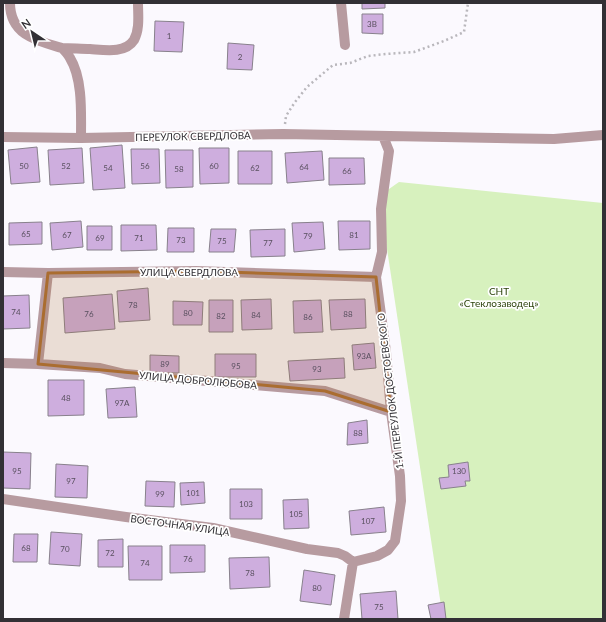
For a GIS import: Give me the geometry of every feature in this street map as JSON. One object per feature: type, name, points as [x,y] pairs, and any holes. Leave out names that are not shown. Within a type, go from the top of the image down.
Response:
[{"type":"street","points":[[10,3],[10,10],[13,20],[19,29],[27,36],[37,41],[62,48],[113,50],[123,48],[134,40],[138,22],[138,3]]},
{"type":"street","points":[[341,3],[346,45]]},
{"type":"street","points":[[62,48],[70,58],[78,80],[82,138]]},
{"type":"street","name":"ПЕРЕУЛОК СВЕРДЛОВА","points":[[3,137],[82,138],[283,134],[554,139],[603,136]]},
{"type":"street","name":"1-Й ПЕРЕУЛОК ДОСТОЕВСКОГО","points":[[353,562],[377,556],[388,550],[395,541],[401,501],[400,476],[391,412],[386,352],[376,276],[382,252],[381,209],[389,151],[383,136]]},
{"type":"street","name":"УЛИЦА СВЕРДЛОВА","points":[[3,272],[48,273],[196,271],[376,276]]},
{"type":"street","points":[[38,364],[48,273]]},
{"type":"street","name":"УЛИЦА ДОБРОЛЮБОВА","points":[[3,363],[100,368],[125,374],[325,391],[391,412]]},
{"type":"street","name":"ВОСТОЧНАЯ УЛИЦА","points":[[3,499],[126,518],[213,528],[307,549],[338,552],[353,562]]},
{"type":"street","points":[[344,619],[353,562]]},
{"type":"path","points":[[283,134],[286,116],[295,102],[307,87],[333,65],[350,63],[368,56],[414,52],[464,32],[468,3]]},
{"type":"highlighted area","points":[[196,271],[376,277],[391,412],[325,391],[38,364],[48,273]]},
{"type":"green space","name":"СНТ «Стеклозаводец»","points":[[399,182],[603,203],[603,619],[443,619],[379,196]]},
{"type":"building","points":[[362,3],[385,3],[385,8],[362,9]]},
{"type":"building","points":[[362,14],[383,14],[383,34],[362,33]]},
{"type":"building","points":[[155,21],[184,22],[182,52],[154,51]]},
{"type":"building","points":[[228,43],[254,45],[252,70],[227,69]]},
{"type":"building","points":[[122,145],[125,188],[93,190],[90,148]]},
{"type":"building","points":[[37,147],[40,182],[11,184],[8,150]]},
{"type":"building","points":[[82,148],[84,183],[50,185],[48,150]]},
{"type":"building","points":[[199,148],[229,148],[229,183],[200,184]]},
{"type":"building","points":[[131,149],[159,149],[160,183],[132,184]]},
{"type":"building","points":[[165,150],[193,150],[193,187],[166,188]]},
{"type":"building","points":[[238,151],[272,151],[272,184],[238,184]]},
{"type":"building","points":[[322,151],[324,180],[287,183],[285,153]]},
{"type":"building","points":[[329,158],[364,158],[365,184],[329,185]]},
{"type":"building","points":[[81,221],[83,247],[52,250],[50,223]]},
{"type":"building","points":[[338,221],[370,221],[370,249],[339,250]]},
{"type":"building","points":[[42,222],[42,244],[9,245],[9,223]]},
{"type":"building","points":[[323,222],[325,249],[294,252],[292,223]]},
{"type":"building","points":[[121,225],[156,225],[157,250],[121,251]]},
{"type":"building","points":[[87,226],[112,226],[112,250],[87,250]]},
{"type":"building","points":[[168,228],[194,228],[194,252],[167,252]]},
{"type":"building","points":[[211,229],[236,229],[234,252],[209,252]]},
{"type":"building","points":[[285,229],[285,256],[251,257],[250,230]]},
{"type":"building","points":[[148,288],[150,320],[119,322],[117,291]]},
{"type":"building","points":[[112,294],[115,329],[65,333],[63,298]]},
{"type":"building","points":[[29,295],[30,328],[3,329],[3,296]]},
{"type":"building","points":[[271,299],[272,329],[242,330],[241,300]]},
{"type":"building","points":[[365,299],[366,328],[331,330],[329,300]]},
{"type":"building","points":[[209,300],[233,300],[233,332],[209,332]]},
{"type":"building","points":[[321,300],[323,332],[294,333],[293,301]]},
{"type":"building","points":[[173,301],[203,302],[202,325],[173,325]]},
{"type":"building","points":[[374,343],[376,368],[354,370],[352,345]]},
{"type":"building","points":[[215,354],[256,354],[256,377],[215,377]]},
{"type":"building","points":[[150,355],[179,356],[179,373],[150,372]]},
{"type":"building","points":[[344,358],[345,378],[290,381],[288,361]]},
{"type":"building","points":[[48,380],[84,380],[84,415],[48,416]]},
{"type":"building","points":[[135,387],[137,417],[108,418],[106,389]]},
{"type":"building","points":[[367,420],[368,443],[347,445],[348,423]]},
{"type":"building","points":[[3,452],[31,453],[30,489],[3,488]]},
{"type":"building","points":[[468,462],[470,481],[465,481],[466,486],[441,489],[439,478],[449,477],[448,465]]},
{"type":"building","points":[[56,464],[88,466],[87,498],[55,497]]},
{"type":"building","points":[[146,481],[175,482],[174,507],[145,506]]},
{"type":"building","points":[[204,482],[205,503],[181,505],[180,483]]},
{"type":"building","points":[[230,489],[262,489],[262,519],[230,519]]},
{"type":"building","points":[[308,499],[309,528],[284,529],[283,500]]},
{"type":"building","points":[[384,507],[386,532],[351,535],[349,511]]},
{"type":"building","points":[[51,532],[82,534],[80,566],[49,564]]},
{"type":"building","points":[[14,534],[38,534],[37,562],[13,562]]},
{"type":"building","points":[[123,539],[123,567],[98,567],[98,540]]},
{"type":"building","points":[[170,545],[205,545],[205,572],[170,573]]},
{"type":"building","points":[[128,546],[162,546],[162,580],[129,580]]},
{"type":"building","points":[[269,557],[270,587],[230,589],[229,558]]},
{"type":"building","points":[[304,570],[335,575],[331,605],[300,601]]},
{"type":"building","points":[[396,591],[398,619],[362,619],[360,594]]},
{"type":"building","points":[[444,602],[446,619],[431,619],[428,605]]}]
